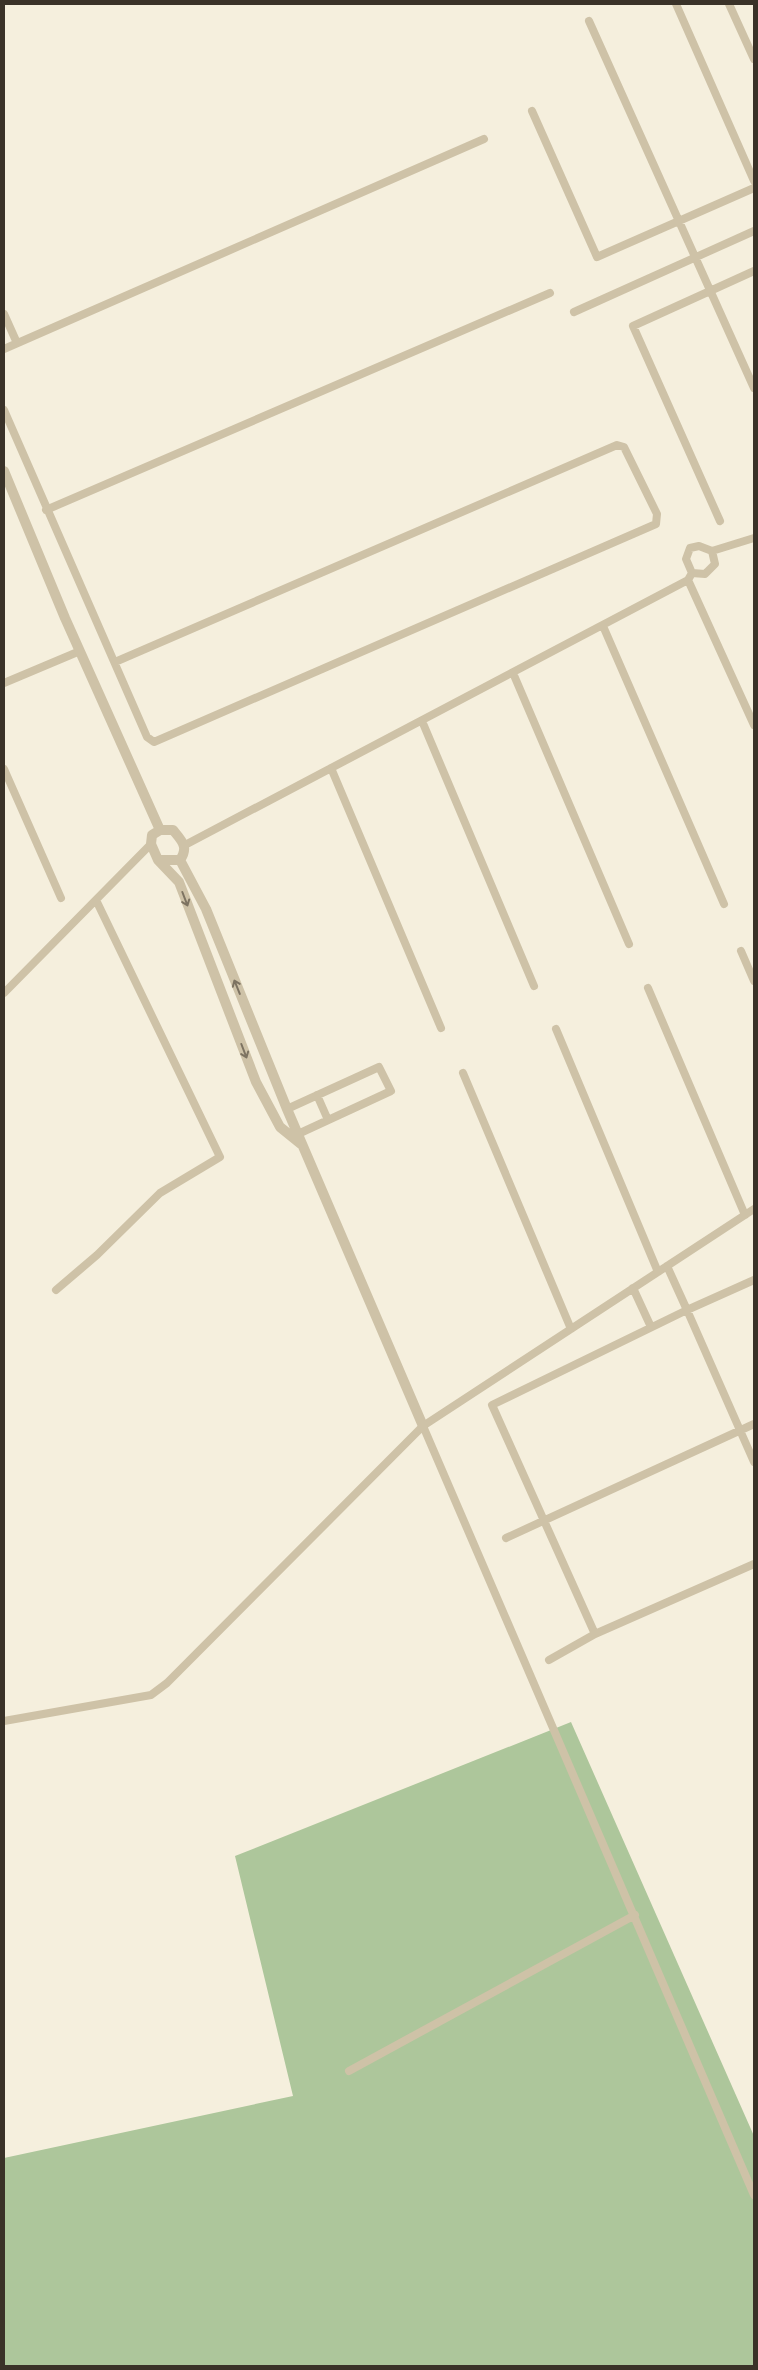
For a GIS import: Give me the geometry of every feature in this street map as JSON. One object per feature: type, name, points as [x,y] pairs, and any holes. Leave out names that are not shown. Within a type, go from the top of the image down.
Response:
[{"type":"street","points":[[676,4],[754,181]]},
{"type":"street","points":[[729,4],[754,59]]},
{"type":"street","points":[[588,21],[754,388]]},
{"type":"street","points":[[532,111],[597,257],[754,188]]},
{"type":"street","points":[[4,349],[484,138]]},
{"type":"street","points":[[574,312],[754,231]]},
{"type":"street","points":[[720,521],[633,326],[754,271]]},
{"type":"street","points":[[46,510],[550,293]]},
{"type":"street","points":[[4,314],[17,343]]},
{"type":"street","points":[[4,410],[46,510],[147,737],[154,742],[656,524],[657,514],[624,446],[617,445],[115,662]]},
{"type":"street","points":[[4,471],[80,650],[160,830]]},
{"type":"street","points":[[754,538],[712,551],[699,546],[690,548],[686,559],[690,576],[754,726]]},
{"type":"street","points":[[185,845],[603,626],[690,576],[706,574],[715,564],[712,551]]},
{"type":"street","points":[[603,626],[724,904]]},
{"type":"street","points":[[4,683],[80,650]]},
{"type":"street","points":[[512,674],[629,944]]},
{"type":"street","points":[[422,721],[534,986]]},
{"type":"street","points":[[331,768],[441,1028]]},
{"type":"street","points":[[4,770],[61,898]]},
{"type":"street","points":[[180,860],[185,853],[185,845],[173,830],[160,830],[152,836],[151,844],[158,860],[179,882],[256,1082],[280,1127],[302,1145]]},
{"type":"street","points":[[4,992],[151,844]]},
{"type":"street","points":[[158,860],[180,860]]},
{"type":"street","points":[[180,860],[206,909],[302,1145],[754,2195]]},
{"type":"street","points":[[56,1290],[97,1255],[160,1193],[220,1157],[96,900]]},
{"type":"street","points":[[741,951],[754,981]]},
{"type":"street","points":[[648,988],[745,1215]]},
{"type":"street","points":[[556,1029],[658,1272]]},
{"type":"street","points":[[287,1109],[379,1067],[391,1090],[298,1134]]},
{"type":"street","points":[[463,1073],[571,1329]]},
{"type":"street","points":[[317,1095],[328,1120]]},
{"type":"street","points":[[4,1721],[151,1695],[174,1676],[423,1426],[754,1209]]},
{"type":"street","points":[[667,1266],[754,1462]]},
{"type":"street","points":[[595,1634],[492,1406],[687,1310],[754,1280]]},
{"type":"street","points":[[633,1288],[651,1328]]},
{"type":"street","points":[[506,1538],[754,1424]]},
{"type":"street","points":[[549,1660],[595,1634],[754,1564]]},
{"type":"street","points":[[349,2071],[635,1915]]},
{"type":"green space","points":[[571,1722],[754,2136],[754,2366],[4,2366],[4,2158],[293,2096],[235,1856]]}]
